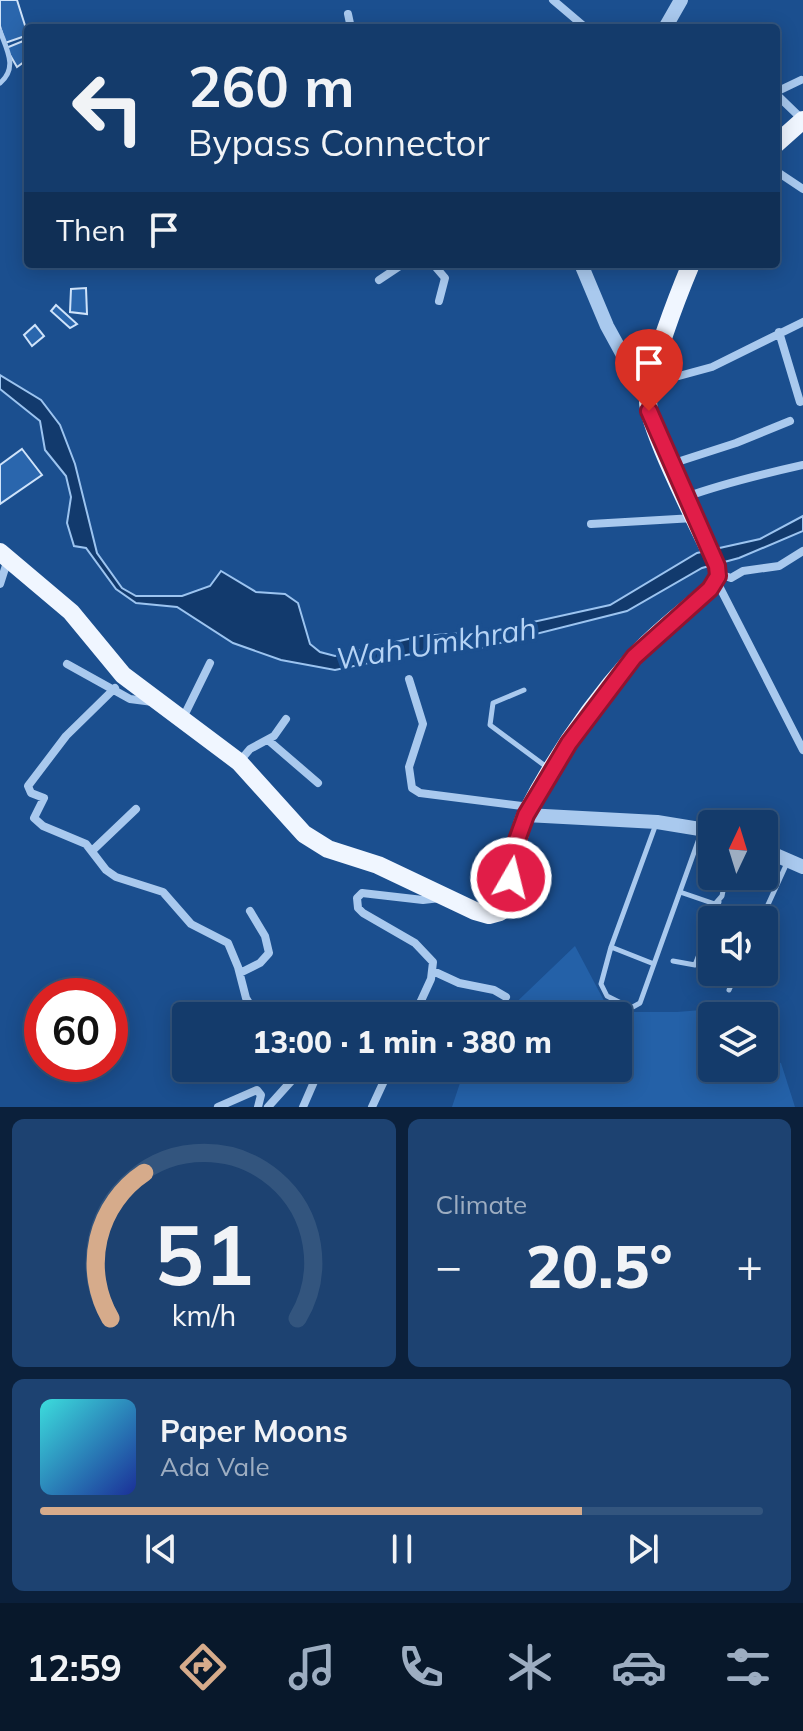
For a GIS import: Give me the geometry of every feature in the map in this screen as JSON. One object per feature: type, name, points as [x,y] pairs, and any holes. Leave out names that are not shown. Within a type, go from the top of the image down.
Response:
[{"type":"main road","points":[[780,140],[803,120]]},
{"type":"main road","points":[[4,556],[71,612],[110,660],[156,702],[239,762],[292,822],[317,843],[337,853],[378,865],[443,897],[489,915],[500,912],[510,894],[517,840],[528,811],[551,771],[634,657],[717,574],[652,420],[650,392],[690,268]]},
{"type":"street","points":[[553,0],[580,24]]},
{"type":"street","points":[[667,24],[681,0]]},
{"type":"street","points":[[348,14],[350,24]]},
{"type":"street","points":[[565,24],[570,18]]},
{"type":"street","points":[[780,91],[801,80]]},
{"type":"street","points":[[780,97],[803,120]]},
{"type":"street","points":[[780,174],[803,189]]},
{"type":"street","points":[[379,280],[397,268]]},
{"type":"street","points":[[436,268],[445,278],[439,301]]},
{"type":"street","points":[[583,268],[607,326],[650,392],[712,367],[803,322]]},
{"type":"street","points":[[779,332],[800,402]]},
{"type":"street","points":[[671,464],[790,421]]},
{"type":"street","points":[[686,497],[736,479],[765,476],[803,465]]},
{"type":"street","points":[[591,524],[695,518]]},
{"type":"street","points":[[717,574],[731,578],[743,571],[772,568],[787,563],[803,551]]},
{"type":"street","points":[[0,584],[4,556]]},
{"type":"street","points":[[717,574],[803,749]]},
{"type":"street","points":[[181,720],[210,663]]},
{"type":"street","points":[[67,664],[130,699],[156,702]]},
{"type":"street","points":[[409,679],[423,724],[409,767],[412,788],[420,793],[528,811],[698,828]]},
{"type":"street","points":[[115,688],[66,736],[27,790],[44,798],[34,818],[38,823],[78,838],[93,850],[106,870],[127,882],[163,892],[191,924],[228,943],[248,1002]]},
{"type":"street","points":[[239,762],[250,749],[268,740],[286,719]]},
{"type":"street","points":[[268,740],[318,783]]},
{"type":"street","points":[[93,850],[136,809]]},
{"type":"street","points":[[778,857],[803,867]]},
{"type":"street","points":[[420,1002],[433,971],[433,962],[406,936],[363,913],[356,902],[362,893],[423,900],[443,897]]},
{"type":"street","points":[[240,973],[267,958],[269,953],[265,936],[250,911]]},
{"type":"street","points":[[433,971],[459,983],[494,990],[506,997]]},
{"type":"street","points":[[268,1107],[290,1082]]},
{"type":"street","points":[[303,1107],[314,1082]]},
{"type":"street","points":[[372,1107],[384,1082]]},
{"type":"street","points":[[218,1107],[257,1090],[261,1095],[258,1107]]},
{"type":"lane","points":[[0,31],[11,65],[10,73],[0,83]]},
{"type":"lane","points":[[524,690],[493,703],[490,725],[551,771]]},
{"type":"lane","points":[[657,822],[611,947],[601,988],[607,996],[626,1006],[635,1007],[640,1003],[680,892],[698,852]]},
{"type":"lane","points":[[768,906],[788,862]]},
{"type":"lane","points":[[717,906],[722,890]]},
{"type":"lane","points":[[680,892],[710,905],[719,902]]},
{"type":"lane","points":[[611,947],[654,964]]},
{"type":"lane","points":[[673,961],[695,965],[698,957]]},
{"type":"lane","points":[[729,990],[731,986]]},
{"type":"shaded area","points":[[575,946],[605,1002],[517,1002]]},
{"type":"shaded area","points":[[698,1010],[698,1082],[778,1082],[778,1062],[781,1063],[795,1107],[452,1107],[460,1082],[632,1082],[632,1012]]},
{"type":"water","name":"Wah Umkhrah","points":[[0,375],[41,400],[60,425],[75,464],[97,553],[122,588],[136,596],[182,596],[210,586],[221,571],[256,592],[285,594],[298,603],[310,644],[320,652],[335,656],[421,636],[492,631],[610,605],[697,553],[760,539],[803,516],[803,531],[739,558],[702,568],[627,611],[476,649],[416,653],[335,670],[281,660],[233,643],[177,607],[136,603],[116,589],[86,548],[74,546],[67,523],[71,497],[66,476],[45,450],[40,421],[0,389]]},
{"type":"building","points":[[0,0],[17,0],[25,24],[24,36],[5,43],[0,26]]},
{"type":"building","points":[[24,41],[24,62],[17,67],[6,48]]},
{"type":"building","points":[[86,288],[87,314],[70,312],[71,289]]},
{"type":"building","points":[[56,305],[77,324],[70,328],[51,311]]},
{"type":"building","points":[[35,325],[44,336],[32,346],[24,335]]},
{"type":"building","points":[[22,449],[42,475],[0,504],[0,465]]},
{"type":"route","points":[[511,878],[517,840],[526,815],[569,743],[634,657],[665,626],[710,589],[718,576],[717,566],[649,411]]}]
